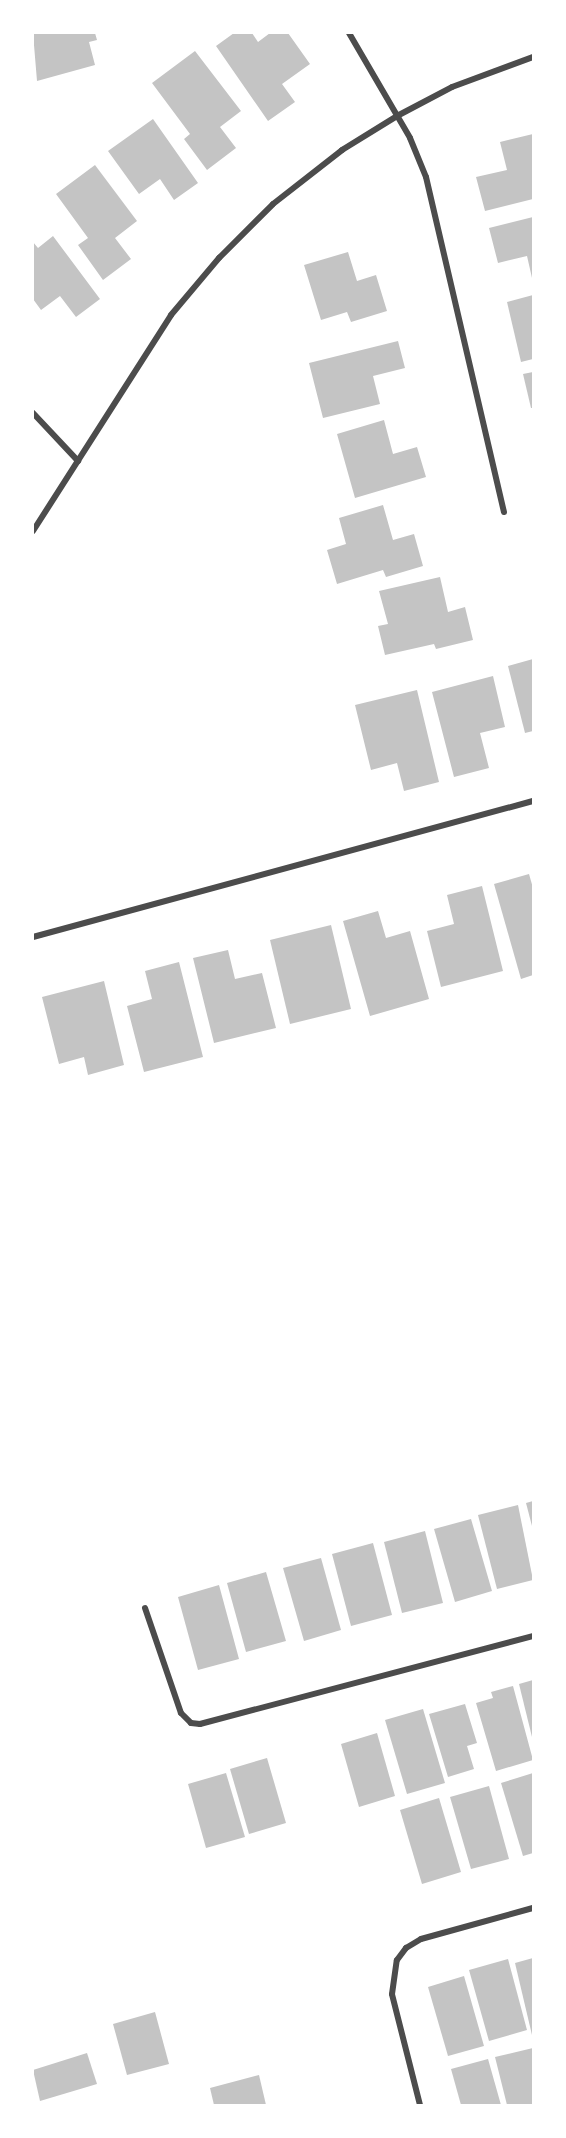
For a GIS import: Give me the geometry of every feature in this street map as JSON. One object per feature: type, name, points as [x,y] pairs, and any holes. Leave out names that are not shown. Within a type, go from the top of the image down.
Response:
[{"type":"street","points":[[349,33],[397,116],[426,177],[504,512]]},
{"type":"street","points":[[33,531],[171,315],[219,258],[273,204],[342,150],[397,116],[452,87],[533,57]]},
{"type":"street","points":[[33,413],[78,460]]},
{"type":"street","points":[[33,937],[533,801]]},
{"type":"street","points":[[145,1608],[181,1713],[191,1723],[200,1724],[533,1636]]},
{"type":"street","points":[[420,2105],[392,1994],[397,1960],[421,1939],[533,1908]]},
{"type":"building","points":[[33,33],[95,33],[97,40],[89,42],[95,65],[37,81]]},
{"type":"building","points":[[234,33],[252,33],[258,42],[270,33],[288,33],[310,64],[282,84],[295,102],[268,121],[216,46]]},
{"type":"building","points":[[195,51],[241,111],[220,127],[236,148],[207,170],[184,139],[190,134],[152,83]]},
{"type":"building","points":[[153,119],[198,183],[174,200],[160,179],[139,194],[108,151]]},
{"type":"building","points":[[533,134],[533,199],[485,211],[476,177],[507,170],[500,142]]},
{"type":"building","points":[[95,165],[137,221],[115,238],[131,259],[103,280],[78,245],[88,238],[56,194]]},
{"type":"building","points":[[533,217],[532,278],[527,256],[498,263],[489,228]]},
{"type":"building","points":[[53,236],[100,299],[76,317],[60,296],[41,310],[33,299],[33,242],[38,248]]},
{"type":"building","points":[[348,252],[357,281],[376,275],[387,311],[351,322],[347,312],[321,320],[304,265]]},
{"type":"building","points":[[533,295],[533,359],[521,362],[507,302]]},
{"type":"building","points":[[398,341],[405,368],[373,376],[380,404],[323,418],[309,363]]},
{"type":"building","points":[[533,372],[533,408],[531,408],[523,374]]},
{"type":"building","points":[[384,420],[393,454],[417,447],[426,477],[355,498],[337,434]]},
{"type":"building","points":[[383,505],[393,540],[414,534],[423,566],[386,577],[383,570],[337,584],[327,550],[346,544],[339,518]]},
{"type":"building","points":[[440,577],[448,612],[465,607],[473,640],[436,649],[434,644],[385,655],[378,626],[388,624],[379,591]]},
{"type":"building","points":[[533,659],[533,731],[525,733],[508,666]]},
{"type":"building","points":[[493,676],[505,727],[480,733],[489,768],[454,777],[432,692]]},
{"type":"building","points":[[417,690],[439,782],[404,791],[397,763],[371,770],[355,705]]},
{"type":"building","points":[[529,874],[533,888],[533,975],[521,979],[494,884]]},
{"type":"building","points":[[482,886],[503,971],[441,987],[427,931],[454,924],[447,895]]},
{"type":"building","points":[[378,911],[386,938],[410,931],[429,999],[370,1016],[343,921]]},
{"type":"building","points":[[331,925],[351,1009],[290,1024],[270,940]]},
{"type":"building","points":[[228,950],[235,979],[262,973],[276,1028],[214,1043],[193,958]]},
{"type":"building","points":[[179,962],[203,1057],[144,1072],[127,1006],[152,999],[145,971]]},
{"type":"building","points":[[104,981],[124,1065],[88,1075],[84,1057],[59,1064],[42,997]]},
{"type":"building","points":[[533,1501],[533,1526],[532,1526],[526,1503]]},
{"type":"building","points":[[518,1505],[533,1580],[497,1589],[478,1515]]},
{"type":"building","points":[[471,1519],[492,1591],[455,1602],[434,1529]]},
{"type":"building","points":[[425,1531],[443,1603],[402,1613],[384,1542]]},
{"type":"building","points":[[373,1543],[392,1615],[351,1626],[332,1554]]},
{"type":"building","points":[[321,1558],[341,1630],[304,1641],[283,1568]]},
{"type":"building","points":[[266,1572],[286,1641],[246,1652],[227,1583]]},
{"type":"building","points":[[219,1585],[239,1659],[198,1670],[178,1597]]},
{"type":"building","points":[[533,1680],[533,1737],[532,1737],[519,1684]]},
{"type":"building","points":[[513,1686],[533,1760],[496,1771],[476,1703],[493,1698],[491,1692]]},
{"type":"building","points":[[465,1704],[477,1743],[467,1746],[474,1769],[448,1777],[429,1714]]},
{"type":"building","points":[[423,1709],[445,1783],[407,1794],[385,1720]]},
{"type":"building","points":[[377,1733],[395,1796],[359,1807],[341,1744]]},
{"type":"building","points":[[267,1758],[286,1823],[249,1834],[230,1769]]},
{"type":"building","points":[[226,1773],[245,1837],[206,1848],[188,1784]]},
{"type":"building","points":[[533,1773],[533,1853],[523,1856],[501,1783]]},
{"type":"building","points":[[489,1786],[509,1859],[471,1869],[450,1797]]},
{"type":"building","points":[[439,1798],[461,1872],[422,1884],[400,1810]]},
{"type":"building","points":[[533,1958],[533,2034],[532,2035],[515,1963]]},
{"type":"building","points":[[508,1959],[527,2030],[489,2041],[469,1970]]},
{"type":"building","points":[[464,1976],[484,2046],[448,2056],[428,1987]]},
{"type":"building","points":[[155,2012],[169,2064],[127,2075],[113,2024]]},
{"type":"building","points":[[533,2048],[533,2105],[507,2105],[495,2057]]},
{"type":"building","points":[[87,2053],[97,2084],[40,2101],[33,2070]]},
{"type":"building","points":[[488,2059],[501,2105],[461,2105],[451,2069]]},
{"type":"building","points":[[259,2075],[266,2105],[214,2105],[210,2088]]}]
